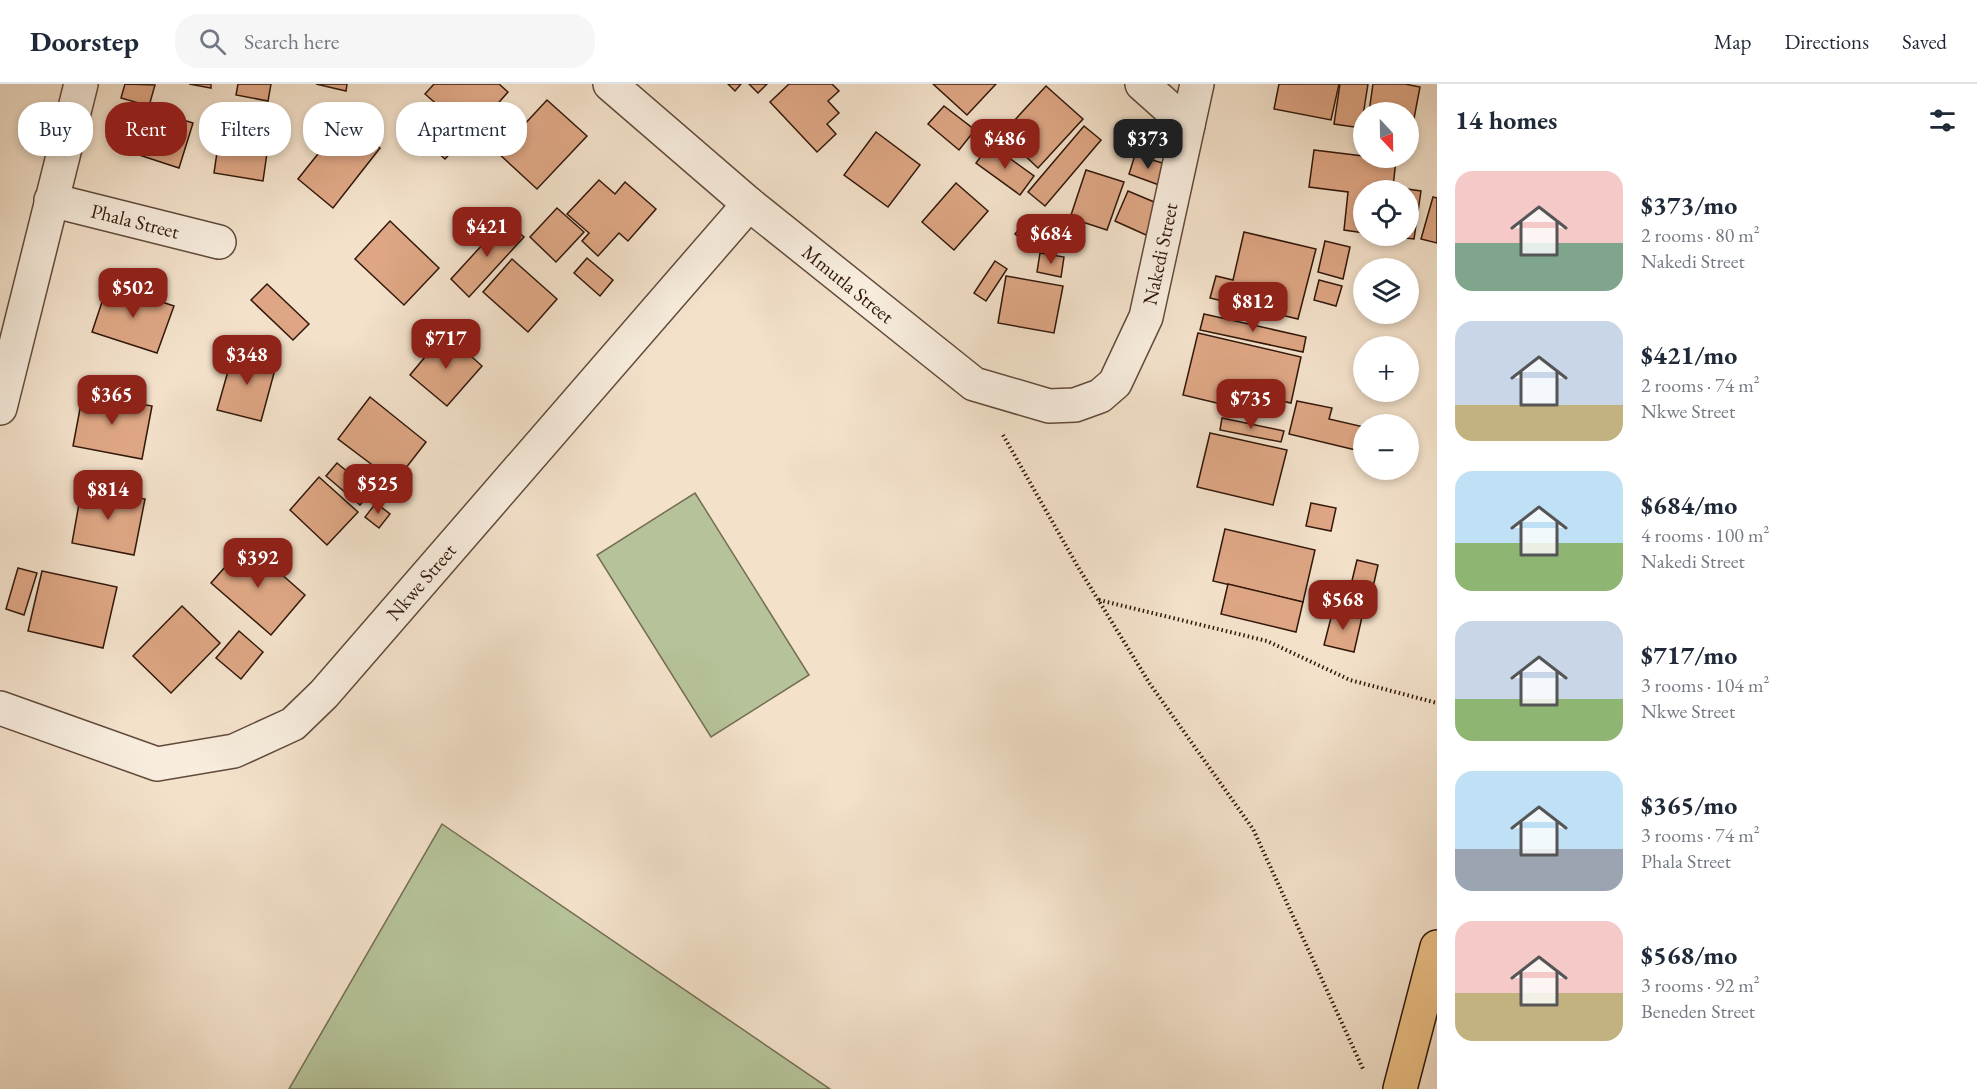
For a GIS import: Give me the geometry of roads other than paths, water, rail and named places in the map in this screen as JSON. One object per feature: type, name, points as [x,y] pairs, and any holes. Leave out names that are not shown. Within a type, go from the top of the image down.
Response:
[{"type":"main road","points":[[1400,1089],[1437,947]]},
{"type":"street","points":[[0,408],[81,84]]},
{"type":"street","name":"Mmutla Street","points":[[610,84],[749,204],[974,384],[1049,406],[1075,405],[1100,396],[1114,383]]},
{"type":"street","points":[[1142,84],[1188,124]]},
{"type":"street","name":"Nakedi Street","points":[[1114,383],[1146,317],[1197,84]]},
{"type":"street","name":"Phala Street","points":[[51,200],[219,242]]},
{"type":"street","name":"Nkwe Street","points":[[0,708],[157,765],[234,751],[293,724],[324,694],[749,204]]}]
